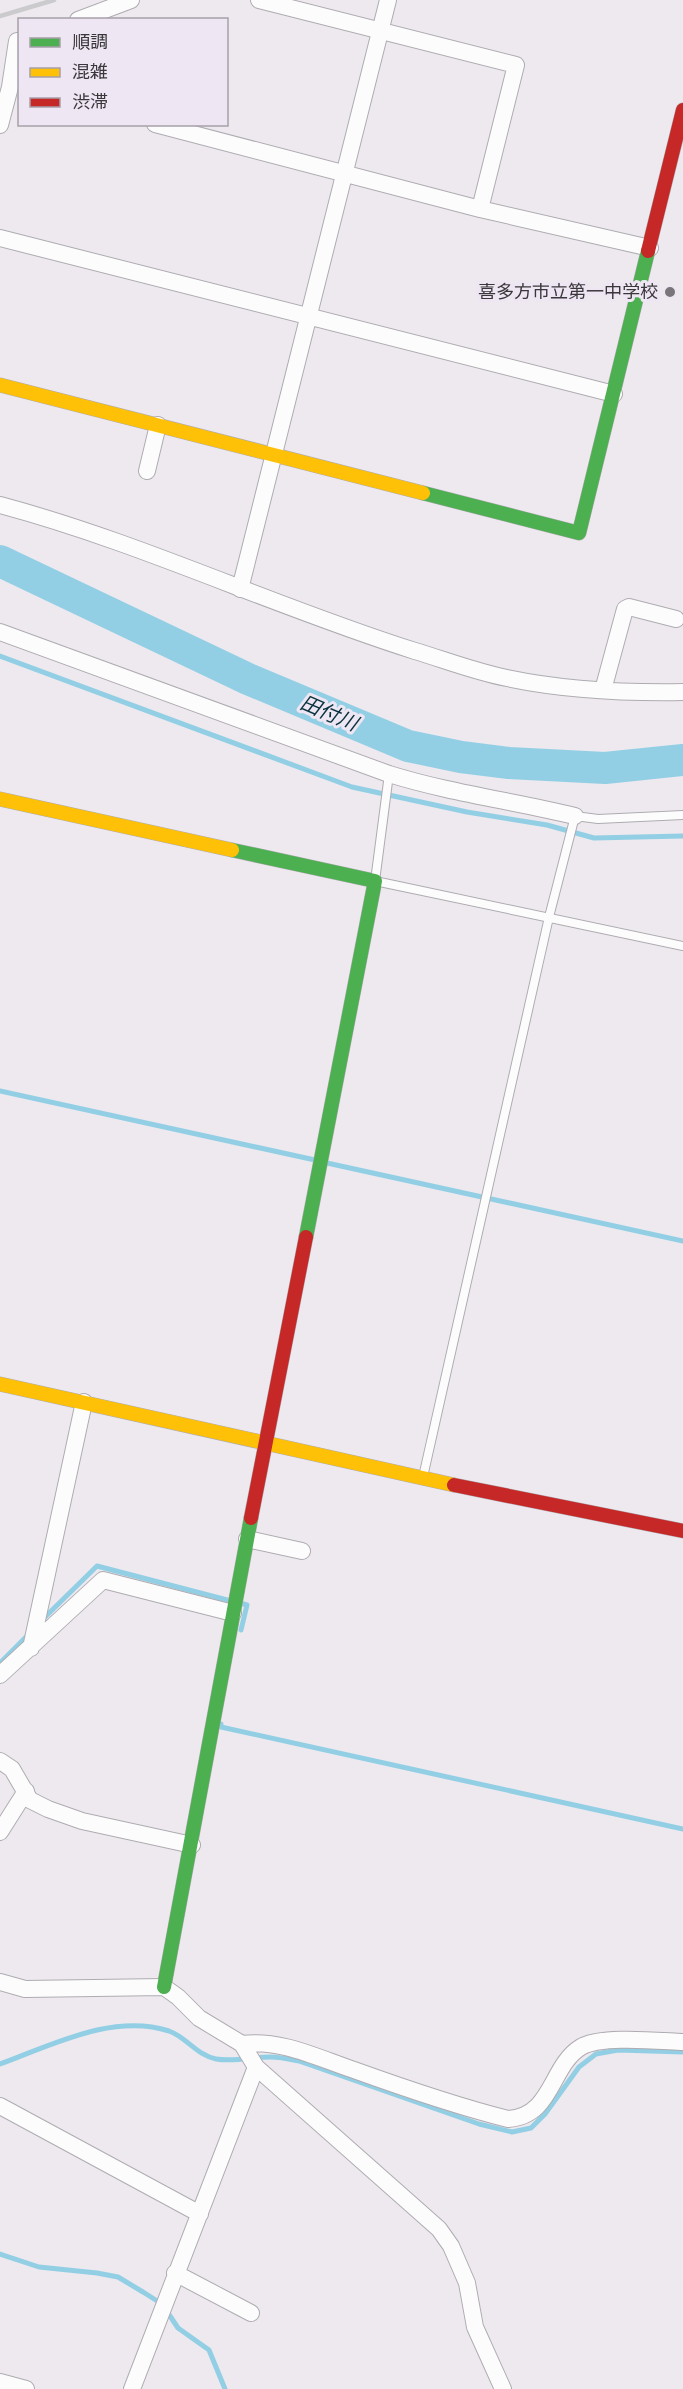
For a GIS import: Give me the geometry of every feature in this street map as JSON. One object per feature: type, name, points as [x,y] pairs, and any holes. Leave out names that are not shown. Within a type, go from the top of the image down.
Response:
[{"type":"street","points":[[83,18],[130,0]]},
{"type":"street","points":[[259,0],[516,65],[480,208]]},
{"type":"street","points":[[240,589],[388,0]]},
{"type":"street","points":[[0,44],[18,40],[15,88],[0,125]]},
{"type":"street","points":[[0,385],[579,533],[683,110]]},
{"type":"street","points":[[163,126],[480,208],[650,248]]},
{"type":"street","points":[[0,238],[614,394]]},
{"type":"street","points":[[147,471],[158,425]]},
{"type":"street","points":[[0,505],[108,538],[385,641],[506,678],[603,690],[683,692]]},
{"type":"street","points":[[603,690],[625,609],[628,607],[676,619]]},
{"type":"street","points":[[0,632],[389,774],[444,790],[534,805],[574,816]]},
{"type":"street","points":[[0,799],[375,881],[265,1444],[164,1987]]},
{"type":"street","points":[[0,1384],[422,1478],[683,1531]]},
{"type":"street","points":[[31,1648],[84,1402]]},
{"type":"street","points":[[247,1539],[302,1551]]},
{"type":"street","points":[[0,1675],[103,1580],[233,1612]]},
{"type":"street","points":[[0,1761],[12,1769],[30,1800],[48,1809],[82,1821],[192,1845]]},
{"type":"street","points":[[0,1832],[26,1791]]},
{"type":"street","points":[[0,1982],[25,1989],[164,1987],[178,1997],[199,2018],[249,2055],[439,2229],[451,2246],[467,2283],[475,2327],[503,2389]]},
{"type":"street","points":[[132,2389],[175,2273],[200,2214],[249,2055],[265,2042],[304,2052],[365,2074],[508,2119],[530,2114],[542,2101],[560,2071],[581,2047],[617,2040],[683,2042]]},
{"type":"street","points":[[0,2106],[200,2214]]},
{"type":"street","points":[[175,2273],[251,2313]]},
{"type":"street","points":[[0,2382],[26,2389]]},
{"type":"lane","points":[[389,774],[375,881],[683,946]]},
{"type":"lane","points":[[422,1478],[574,816],[598,819],[683,815]]},
{"type":"waterway","name":"田付川","points":[[0,561],[248,679],[408,746],[461,757],[509,763],[605,768],[683,760]]},
{"type":"waterway","points":[[0,656],[352,787],[467,812],[547,825],[594,838],[683,836]]},
{"type":"waterway","points":[[0,1091],[315,1160]]},
{"type":"waterway","points":[[327,1163],[683,1241]]},
{"type":"waterway","points":[[42,1620],[97,1566],[231,1601]]},
{"type":"waterway","points":[[240,1603],[247,1605],[241,1630]]},
{"type":"waterway","points":[[0,1663],[30,1633]]},
{"type":"waterway","points":[[221,1724],[221,1727],[683,1829]]},
{"type":"waterway","points":[[0,2064],[83,2034],[126,2026],[148,2026],[169,2031],[216,2059],[274,2057],[299,2061],[479,2124],[512,2132],[531,2128],[545,2114],[579,2067],[596,2054],[618,2050],[683,2052]]},
{"type":"waterway","points":[[0,2254],[39,2267],[118,2277],[162,2304],[178,2328],[209,2350],[225,2389]]},
{"type":"railway","points":[[0,16],[54,0]]},
{"type":"traffic: fast","points":[[423,493],[579,533],[648,251]]},
{"type":"traffic: fast","points":[[232,850],[375,881],[306,1237]]},
{"type":"traffic: fast","points":[[164,1987],[251,1518]]},
{"type":"traffic: slow","points":[[0,385],[423,493]]},
{"type":"traffic: slow","points":[[0,799],[232,850]]},
{"type":"traffic: slow","points":[[0,1384],[454,1485]]},
{"type":"traffic: jam","points":[[648,251],[683,110]]},
{"type":"traffic: jam","points":[[251,1518],[306,1237]]},
{"type":"traffic: jam","points":[[454,1485],[683,1531]]},
{"type":"place","name":"喜多方市立第一中学校","points":[[670,292]]}]
